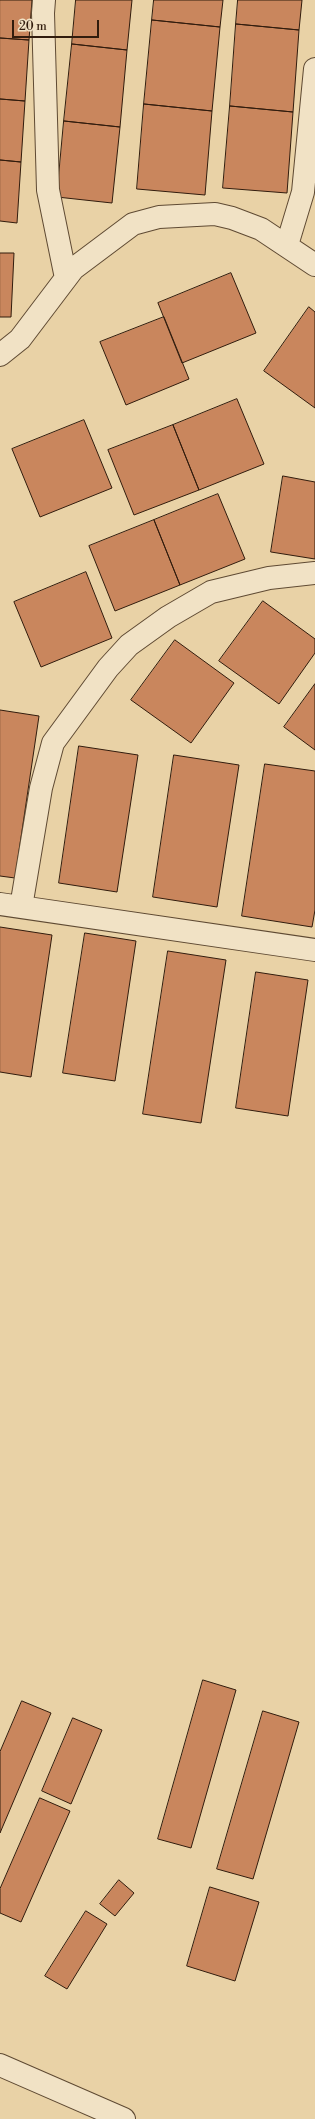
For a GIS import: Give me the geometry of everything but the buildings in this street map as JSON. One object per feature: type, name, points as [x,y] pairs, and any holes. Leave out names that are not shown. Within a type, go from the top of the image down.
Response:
[{"type":"street","points":[[44,0],[43,13],[48,190],[66,278]]},
{"type":"street","points":[[287,245],[303,192],[315,69]]},
{"type":"street","points":[[0,356],[20,339],[73,269],[133,224],[158,217],[215,214],[261,229],[315,265]]},
{"type":"street","points":[[315,574],[269,578],[211,592],[168,617],[129,646],[108,668],[53,744],[10,906],[315,950]]},
{"type":"street","points":[[0,2065],[124,2119]]}]
